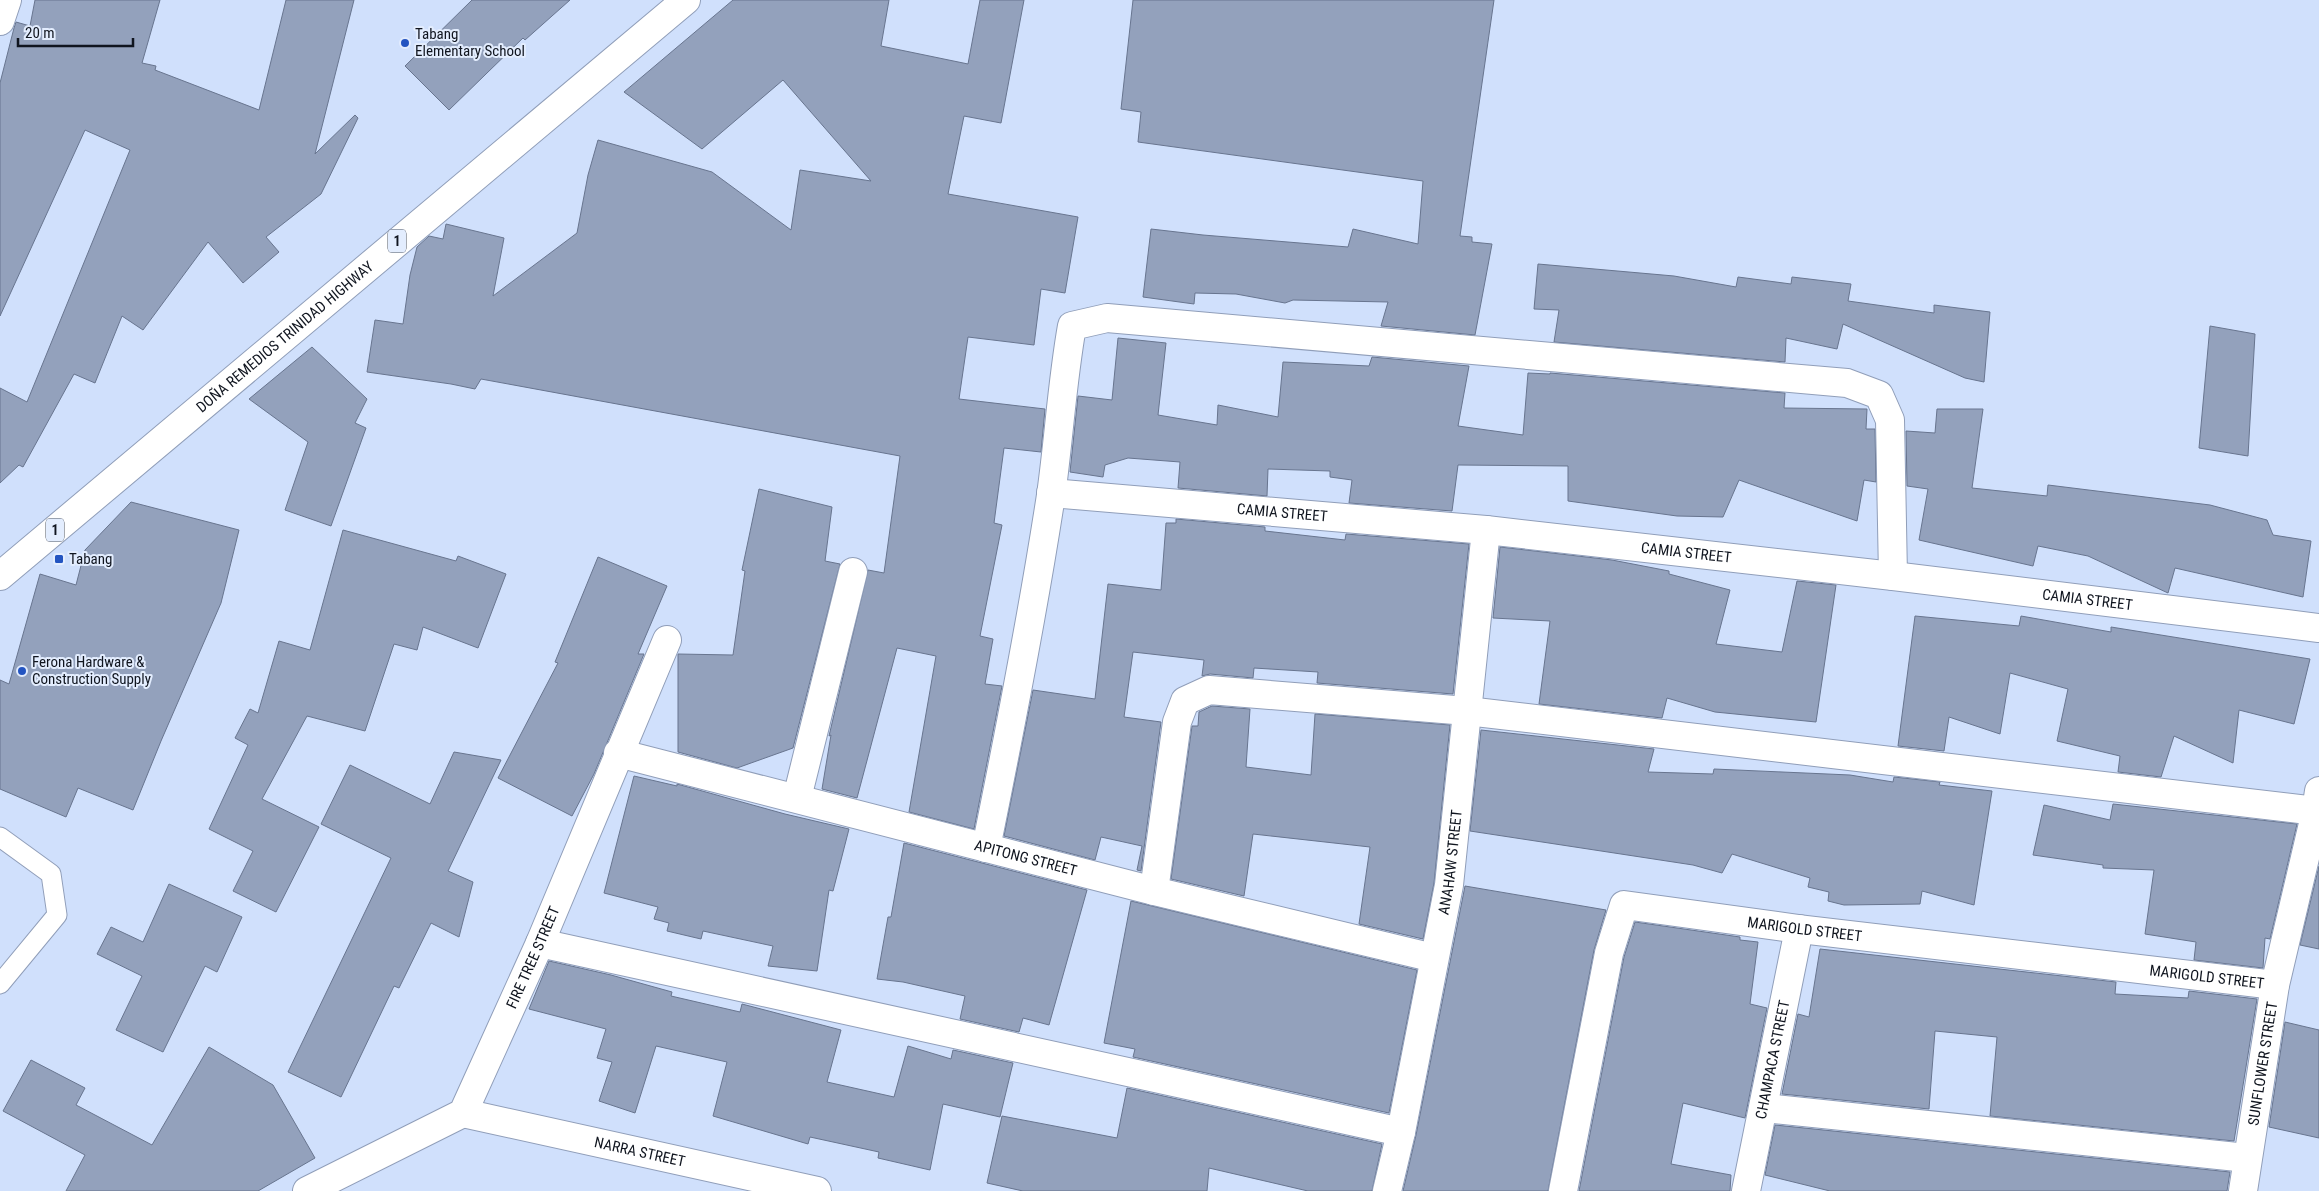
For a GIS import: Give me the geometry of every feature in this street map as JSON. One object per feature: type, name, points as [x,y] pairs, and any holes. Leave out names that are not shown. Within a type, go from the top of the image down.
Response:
[{"type":"main road","points":[[0,21],[7,0]]},
{"type":"main road","name":"DOÑA REMEDIOS TRINIDAD HIGHWAY","points":[[0,576],[686,0]]},
{"type":"main road","points":[[986,848],[1027,640],[1051,493],[1064,374],[1072,326],[1107,318],[1847,383],[1879,394],[1890,420],[1893,576]]},
{"type":"main road","name":"CAMIA STREET","points":[[1051,493],[1486,530],[1893,576],[2319,628]]},
{"type":"main road","name":"ANAHAW STREET","points":[[1387,1191],[1401,1132],[1449,885],[1486,530]]},
{"type":"main road","points":[[798,798],[853,572]]},
{"type":"main road","name":"FIRE TREE STREET","points":[[463,1113],[540,943],[618,753],[667,640]]},
{"type":"main road","points":[[1154,891],[1176,722],[1185,701],[1209,690],[1467,711],[2318,801]]},
{"type":"main road","name":"APITONG STREET","points":[[618,753],[1154,891],[1434,958]]},
{"type":"main road","name":"SUNFLOWER STREET","points":[[2243,1191],[2275,984],[2318,801]]},
{"type":"main road","name":"MARIGOLD STREET","points":[[1563,1191],[1609,953],[1624,905],[1799,929],[2275,984]]},
{"type":"main road","name":"CHAMPACA STREET","points":[[1746,1191],[1799,929]]},
{"type":"main road","points":[[540,943],[1401,1132]]},
{"type":"main road","points":[[1764,1108],[2247,1158]]},
{"type":"main road","points":[[308,1191],[463,1113]]},
{"type":"main road","name":"NARRA STREET","points":[[463,1113],[817,1191]]},
{"type":"lane","points":[[0,837],[51,874],[57,915],[0,984]]},
{"type":"building","points":[[35,0],[160,0],[142,63],[156,66],[155,70],[259,110],[286,0],[354,0],[315,154],[355,115],[358,118],[321,194],[266,237],[279,252],[243,283],[208,242],[143,330],[122,316],[95,383],[74,374],[23,467],[19,465],[0,483],[0,388],[27,402],[130,150],[85,130],[0,316],[0,83],[16,22],[30,26]]},
{"type":"building","points":[[472,0],[570,0],[525,40],[523,38],[449,110],[405,66]]},
{"type":"building","points":[[733,0],[889,0],[881,46],[968,64],[980,0],[1024,0],[1001,123],[964,116],[948,194],[1078,217],[1065,293],[1041,289],[1034,345],[968,337],[959,399],[1045,409],[1041,452],[1004,448],[994,523],[1002,525],[980,636],[993,639],[985,684],[1002,686],[974,829],[909,812],[936,656],[897,648],[857,798],[822,789],[831,735],[829,736],[868,570],[884,573],[900,456],[481,379],[475,389],[367,372],[375,320],[403,324],[410,275],[417,247],[429,236],[443,239],[446,224],[504,238],[493,296],[577,233],[588,175],[598,140],[712,172],[791,230],[800,170],[871,181],[783,80],[702,149],[624,92]]},
{"type":"building","points":[[1133,0],[1494,0],[1460,236],[1472,237],[1472,242],[1492,244],[1475,335],[1381,326],[1388,302],[1293,300],[1285,303],[1236,294],[1195,293],[1194,304],[1143,297],[1151,229],[1348,247],[1353,229],[1418,244],[1423,181],[1138,142],[1141,112],[1121,109]]},
{"type":"building","points":[[1538,264],[1674,276],[1736,287],[1738,277],[1791,284],[1792,277],[1851,284],[1848,301],[1934,313],[1934,305],[1990,312],[1984,382],[1965,378],[1843,324],[1837,349],[1786,338],[1785,362],[1554,342],[1559,310],[1534,309]]},
{"type":"building","points":[[2210,326],[2255,334],[2248,456],[2199,448]]},
{"type":"building","points":[[1118,338],[1166,343],[1158,415],[1217,425],[1218,405],[1278,417],[1283,362],[1369,366],[1372,357],[1469,366],[1458,426],[1523,435],[1528,373],[1550,373],[1785,393],[1784,408],[1867,409],[1866,429],[1875,429],[1876,482],[1864,480],[1857,521],[1739,480],[1723,517],[1677,516],[1568,501],[1568,466],[1458,465],[1452,511],[1349,503],[1352,480],[1330,477],[1330,471],[1268,469],[1267,496],[1178,488],[1180,462],[1128,458],[1105,465],[1103,477],[1070,472],[1078,396],[1112,400]]},
{"type":"building","points":[[312,347],[367,399],[355,423],[366,428],[331,526],[285,510],[308,442],[249,399]]},
{"type":"building","points":[[1937,409],[1983,409],[1972,488],[2047,496],[2048,485],[2210,505],[2267,520],[2273,535],[2311,541],[2303,597],[2175,568],[2168,593],[2088,556],[2038,546],[2033,566],[1919,540],[1928,489],[1907,486],[1906,431],[1935,433]]},
{"type":"building","points":[[759,489],[832,507],[825,561],[840,564],[793,748],[737,768],[678,752],[678,654],[733,655],[745,571],[742,570]]},
{"type":"building","points":[[131,502],[239,530],[221,603],[133,810],[78,788],[66,817],[0,789],[0,680],[9,684],[40,574],[76,585],[85,550]]},
{"type":"building","points":[[1176,519],[1265,527],[1265,531],[1345,540],[1346,534],[1469,544],[1453,694],[1317,683],[1318,672],[1254,668],[1253,678],[1210,674],[1202,676],[1204,660],[1133,652],[1124,717],[1161,722],[1141,871],[1137,870],[1142,846],[1101,837],[1095,860],[1004,836],[1033,690],[1095,699],[1108,584],[1161,590],[1166,523],[1176,523]]},
{"type":"building","points":[[343,530],[456,561],[458,556],[506,574],[478,648],[423,627],[417,650],[394,644],[365,731],[307,716],[262,799],[319,827],[276,912],[233,891],[253,851],[209,829],[248,745],[235,738],[250,709],[258,713],[279,641],[310,650]]},
{"type":"building","points":[[1500,547],[1612,560],[1669,571],[1669,574],[1730,590],[1716,644],[1782,652],[1797,581],[1836,585],[1816,722],[1715,712],[1667,698],[1662,718],[1539,704],[1550,621],[1493,618]]},
{"type":"building","points":[[598,557],[667,586],[638,654],[644,654],[594,774],[572,816],[498,778],[558,663],[555,662]]},
{"type":"building","points":[[1915,616],[2019,626],[2021,616],[2111,632],[2111,627],[2310,659],[2294,724],[2239,710],[2233,763],[2174,736],[2161,777],[2118,772],[2120,756],[2057,741],[2068,689],[2010,673],[2000,734],[1949,717],[1944,751],[1898,746]]},
{"type":"building","points":[[1212,706],[1250,709],[1246,767],[1311,775],[1315,714],[1450,725],[1434,883],[1423,939],[1359,924],[1370,847],[1253,834],[1244,896],[1171,879],[1192,726],[1198,726],[1199,712]]},
{"type":"building","points":[[1481,730],[1654,749],[1648,772],[1713,774],[1714,769],[1850,775],[1893,782],[1894,777],[1940,782],[1939,785],[1992,791],[1974,905],[1922,891],[1920,904],[1844,905],[1828,901],[1829,892],[1808,887],[1810,878],[1732,854],[1722,873],[1693,865],[1470,831]]},
{"type":"building","points":[[454,752],[501,760],[448,871],[473,882],[459,937],[431,923],[399,988],[394,986],[341,1097],[288,1072],[391,858],[321,824],[350,765],[430,804]]},
{"type":"building","points":[[634,776],[677,786],[677,784],[785,814],[849,829],[833,891],[829,890],[817,971],[768,966],[773,946],[703,931],[701,939],[667,931],[669,923],[654,919],[658,907],[604,893]]},
{"type":"building","points":[[2113,804],[2297,824],[2270,939],[2265,938],[2263,968],[2194,960],[2196,942],[2145,934],[2154,870],[2103,868],[2103,865],[2033,855],[2044,805],[2110,820]]},
{"type":"building","points":[[904,843],[1087,890],[1049,1025],[1023,1018],[1019,1032],[960,1019],[965,996],[903,982],[877,979],[888,917],[891,917]]},
{"type":"building","points":[[2319,866],[2319,949],[2300,945]]},
{"type":"building","points":[[169,884],[242,917],[217,972],[205,966],[163,1052],[116,1030],[142,976],[97,954],[111,927],[143,942]]},
{"type":"building","points":[[1465,886],[1606,910],[1594,950],[1548,1191],[1403,1191],[1416,1135]]},
{"type":"building","points":[[1131,901],[1417,970],[1389,1113],[1133,1057],[1135,1049],[1104,1043]]},
{"type":"building","points":[[1635,922],[1740,937],[1740,940],[1758,942],[1750,1004],[1767,1008],[1745,1118],[1683,1103],[1671,1164],[1731,1175],[1730,1191],[1579,1191],[1624,957]]},
{"type":"building","points":[[1820,949],[2116,982],[2115,994],[2188,998],[2189,991],[2257,999],[2234,1141],[1990,1116],[1997,1037],[1935,1031],[1929,1109],[1782,1094],[1798,1014],[1809,1017]]},
{"type":"building","points":[[549,961],[611,975],[672,992],[671,996],[740,1012],[742,1004],[841,1030],[827,1082],[894,1097],[908,1046],[951,1059],[953,1050],[1013,1063],[1000,1117],[943,1104],[930,1170],[878,1158],[879,1152],[810,1137],[808,1144],[713,1116],[727,1062],[656,1046],[635,1113],[599,1101],[612,1062],[597,1058],[606,1029],[529,1009]]},
{"type":"building","points":[[2285,1022],[2319,1030],[2319,1138],[2269,1127]]},
{"type":"building","points":[[209,1047],[273,1085],[315,1158],[258,1191],[66,1191],[85,1155],[3,1111],[31,1060],[85,1088],[76,1105],[152,1145]]},
{"type":"building","points":[[1127,1088],[1382,1144],[1372,1191],[1308,1191],[1209,1168],[1207,1191],[1023,1191],[987,1183],[1002,1116],[1117,1138]]},
{"type":"building","points":[[1775,1125],[2230,1172],[2227,1191],[1830,1191],[1765,1175]]},
{"type":"place","name":"Tabang Elementary School","points":[[405,43]]},
{"type":"place","name":"Tabang","points":[[59,559]]},
{"type":"place","name":"Ferona Hardware & Construction Supply","points":[[22,671]]}]
